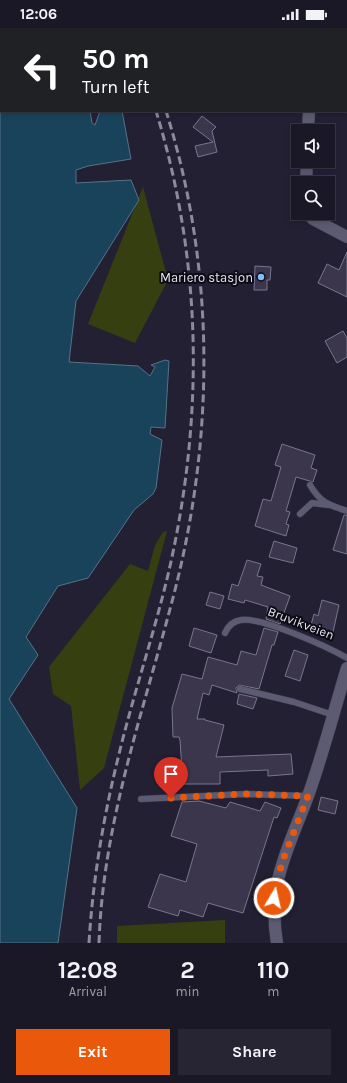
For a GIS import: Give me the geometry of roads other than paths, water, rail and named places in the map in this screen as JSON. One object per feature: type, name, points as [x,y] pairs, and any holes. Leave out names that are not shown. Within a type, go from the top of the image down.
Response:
[{"type":"street","points":[[308,124],[309,112]]},
{"type":"street","points":[[315,220],[347,236]]},
{"type":"street","points":[[277,943],[273,910],[276,887],[282,862],[308,796],[347,668]]},
{"type":"lane","points":[[310,485],[314,492],[328,505]]},
{"type":"lane","points":[[300,514],[312,503],[347,510]]},
{"type":"lane","name":"Bruvikveien","points":[[225,633],[234,622],[252,620],[277,627],[347,658]]},
{"type":"lane","points":[[240,689],[294,702],[333,715]]},
{"type":"lane","points":[[141,799],[244,794],[308,796]]},
{"type":"water","points":[[0,112],[90,112],[92,123],[95,125],[100,112],[122,112],[131,159],[88,166],[76,170],[76,183],[131,180],[139,200],[76,301],[69,362],[138,366],[150,376],[155,367],[151,365],[165,360],[169,361],[165,428],[151,427],[150,434],[162,440],[156,488],[153,494],[134,510],[88,578],[58,586],[26,637],[38,655],[9,699],[77,808],[58,943],[0,943]]},
{"type":"railway","points":[[89,943],[96,870],[109,798],[126,726],[172,557],[182,501],[189,445],[193,389],[193,333],[189,277],[182,222],[171,166],[156,112]]},
{"type":"railway","points":[[99,943],[102,897],[118,805],[128,761],[177,582],[189,524],[198,465],[203,405],[204,346],[201,286],[193,227],[182,169],[166,112]]},
{"type":"place","name":"Mariero stasjon","points":[[261,277]]}]
